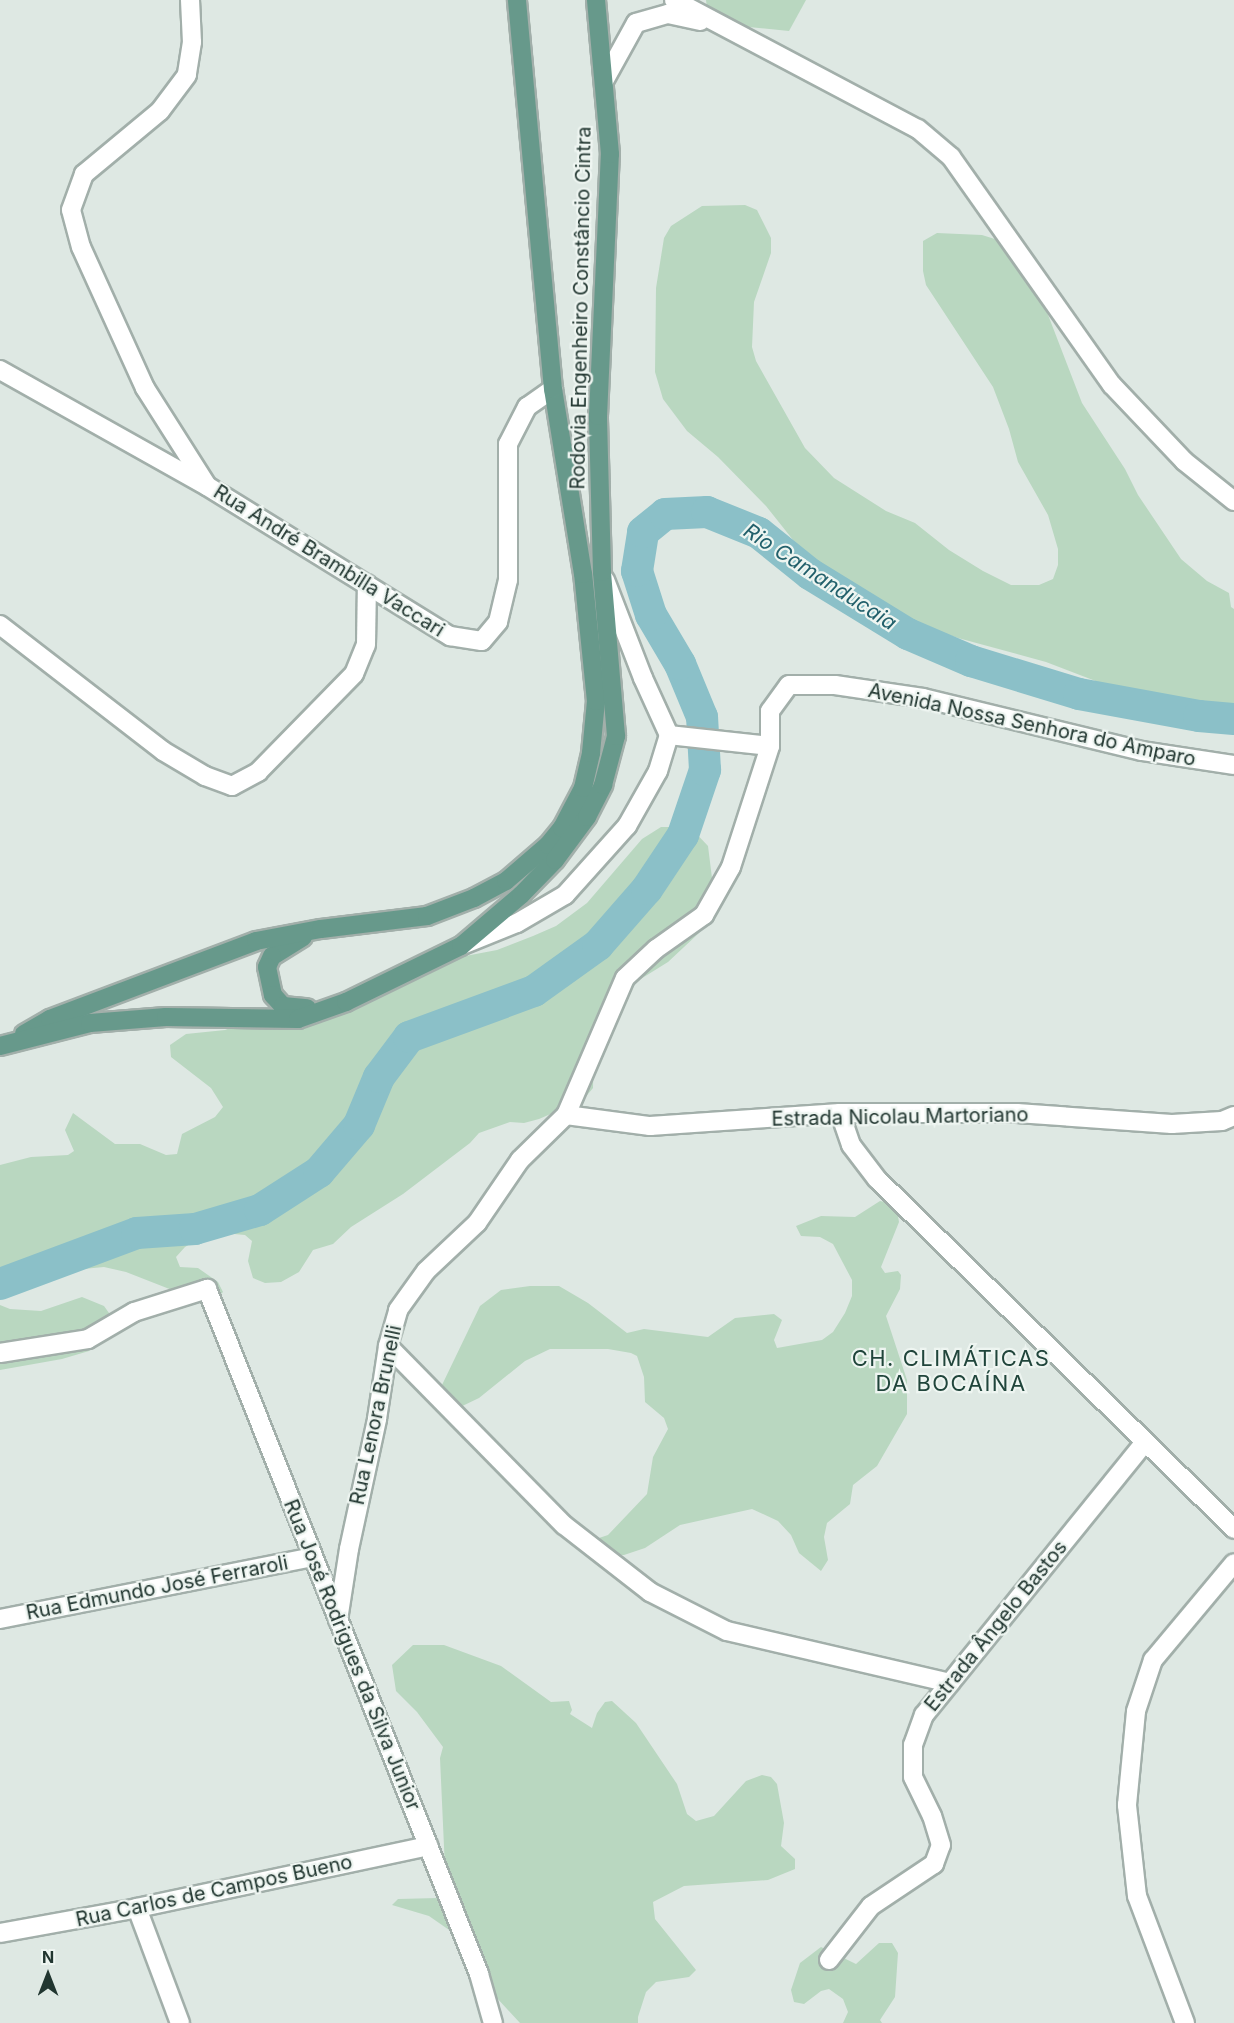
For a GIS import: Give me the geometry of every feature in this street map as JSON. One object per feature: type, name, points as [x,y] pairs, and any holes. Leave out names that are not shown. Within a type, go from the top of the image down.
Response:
[{"type":"main road","name":"Rodovia Engenheiro Constâncio Cintra","points":[[2,1046],[50,1019],[256,941],[321,929],[427,916],[474,898],[506,882],[548,845],[562,828],[583,788],[591,753],[596,701],[583,574],[553,389],[517,0]]},
{"type":"main road","name":"Rodovia Engenheiro Constâncio Cintra","points":[[2,1046],[90,1023],[166,1017],[298,1019],[346,1002],[461,946],[521,895],[555,860],[587,817],[603,785],[616,736],[602,572],[598,416],[610,154],[596,0]]},
{"type":"main road","points":[[321,929],[284,947],[272,956],[267,967],[269,986],[273,995],[284,1006],[304,1008],[346,1002]]},
{"type":"street","points":[[190,0],[192,42],[187,75],[160,111],[84,174],[71,210],[81,247],[146,388],[207,486]]},
{"type":"street","points":[[674,0],[719,26],[918,129],[951,157],[1112,385],[1184,461],[1234,501]]},
{"type":"street","points":[[604,81],[636,23],[668,14],[719,26]]},
{"type":"street","name":"Rua André Brambilla Vaccari","points":[[0,370],[207,486],[450,636],[482,640],[498,622],[508,580],[508,444],[527,407],[553,389]]},
{"type":"street","points":[[461,946],[517,923],[565,895],[627,826],[658,771],[669,735],[643,678],[602,572]]},
{"type":"street","points":[[0,625],[164,751],[205,776],[232,786],[258,772],[354,674],[366,645],[367,584]]},
{"type":"street","name":"Avenida Nossa Senhora do Amparo","points":[[770,746],[770,711],[789,685],[835,685],[923,698],[1142,751],[1234,765]]},
{"type":"street","points":[[669,735],[770,746]]},
{"type":"street","name":"Rua Lenora Brunelli","points":[[338,1620],[349,1549],[376,1419],[388,1346],[398,1310],[426,1270],[477,1223],[520,1160],[566,1115],[625,978],[656,949],[704,915],[725,876],[770,746]]},
{"type":"street","points":[[840,1113],[851,1145],[877,1179],[1234,1529]]},
{"type":"street","name":"Estrada Nicolau Martoriano","points":[[566,1115],[650,1126],[840,1113],[1017,1113],[1172,1124],[1222,1121],[1234,1116]]},
{"type":"street","name":"Rua José Rodrigues da Silva Junior","points":[[0,1353],[88,1339],[134,1312],[207,1288],[479,1974],[493,2023]]},
{"type":"street","points":[[388,1346],[564,1524],[650,1592],[727,1631],[950,1683]]},
{"type":"street","name":"Estrada Ângelo Bastos","points":[[829,1960],[871,1906],[934,1864],[941,1845],[932,1816],[913,1777],[913,1745],[924,1715],[1145,1442]]},
{"type":"street","name":"Rua Edmundo José Ferraroli","points":[[0,1619],[313,1557]]},
{"type":"street","points":[[1185,2023],[1137,1896],[1127,1805],[1136,1711],[1153,1660],[1234,1563]]},
{"type":"street","name":"Rua Carlos de Campos Bueno","points":[[0,1933],[137,1908],[428,1846]]},
{"type":"street","points":[[137,1908],[180,2023]]},
{"type":"green space","points":[[706,0],[806,0],[789,31],[728,25],[707,8]]},
{"type":"green space","points":[[745,205],[757,210],[771,238],[771,253],[754,302],[752,347],[756,361],[805,448],[834,478],[886,511],[915,523],[949,550],[983,571],[1011,585],[1039,585],[1053,579],[1058,565],[1058,549],[1048,515],[1018,462],[1009,429],[993,387],[926,285],[923,271],[923,241],[937,233],[982,235],[998,240],[1011,253],[1045,307],[1082,403],[1125,469],[1138,495],[1181,559],[1207,581],[1229,593],[1231,607],[1234,609],[1234,718],[1169,698],[1139,696],[1119,690],[1046,662],[958,638],[884,612],[822,573],[809,560],[766,506],[718,457],[687,431],[663,399],[655,372],[656,288],[664,238],[671,226],[702,206]]},
{"type":"green space","points":[[661,827],[690,827],[708,846],[714,894],[707,921],[699,933],[668,962],[615,995],[594,1026],[593,1088],[583,1100],[539,1119],[524,1123],[510,1122],[479,1133],[470,1143],[403,1194],[351,1227],[333,1244],[313,1250],[299,1272],[281,1282],[265,1283],[253,1278],[248,1261],[252,1241],[245,1235],[234,1234],[201,1237],[185,1247],[176,1257],[180,1267],[198,1268],[218,1282],[223,1292],[219,1296],[172,1290],[126,1272],[104,1267],[83,1269],[51,1279],[27,1270],[0,1271],[0,1165],[31,1157],[68,1155],[74,1151],[65,1130],[73,1113],[115,1144],[140,1144],[166,1155],[177,1154],[182,1134],[215,1117],[223,1107],[211,1088],[171,1057],[170,1045],[186,1034],[225,1030],[264,1015],[334,1012],[439,961],[497,950],[556,926],[587,903],[642,839]]},
{"type":"green space","points":[[880,1201],[890,1203],[897,1210],[899,1222],[881,1267],[885,1273],[898,1271],[901,1275],[900,1289],[886,1316],[907,1380],[907,1414],[877,1466],[853,1485],[850,1504],[827,1523],[824,1537],[828,1560],[821,1571],[799,1553],[791,1535],[778,1521],[752,1509],[680,1525],[645,1548],[624,1555],[608,1555],[593,1540],[608,1535],[647,1494],[653,1457],[668,1429],[664,1418],[645,1402],[644,1377],[637,1356],[631,1353],[608,1349],[550,1349],[525,1361],[479,1398],[454,1410],[442,1385],[480,1306],[501,1290],[530,1286],[559,1286],[588,1303],[627,1333],[644,1329],[708,1337],[735,1318],[774,1314],[782,1320],[774,1340],[777,1348],[822,1340],[833,1332],[845,1313],[852,1296],[852,1280],[833,1244],[820,1237],[801,1236],[796,1226],[821,1216],[855,1217]]},
{"type":"green space","points":[[82,1297],[104,1306],[114,1320],[105,1338],[89,1351],[62,1359],[0,1370],[0,1305],[10,1309],[41,1311]]},
{"type":"green space","points":[[413,1645],[444,1645],[501,1666],[551,1702],[569,1701],[572,1710],[570,1714],[592,1728],[597,1713],[605,1702],[612,1701],[636,1723],[677,1784],[687,1814],[696,1821],[714,1816],[746,1781],[762,1775],[771,1777],[777,1784],[784,1823],[781,1846],[795,1859],[795,1869],[768,1880],[684,1886],[653,1902],[655,1919],[696,1970],[689,1977],[656,1982],[646,1992],[638,2023],[520,2023],[496,1997],[452,1932],[429,1916],[392,1905],[398,1899],[438,1898],[446,1891],[440,1758],[443,1747],[417,1712],[396,1691],[392,1665]]},
{"type":"green space","points":[[879,1943],[892,1943],[898,1953],[895,1997],[880,2020],[882,2023],[843,2023],[848,2012],[843,1999],[829,1989],[821,1991],[804,2004],[794,2002],[791,1990],[800,1963],[821,1947],[856,1964]]},
{"type":"waterway","name":"Rio Camanducaia","points":[[0,1284],[137,1233],[195,1229],[260,1210],[319,1172],[359,1125],[379,1077],[409,1037],[534,991],[598,945],[647,889],[683,835],[705,770],[702,717],[680,664],[651,615],[637,571],[643,532],[665,514],[707,512],[759,533],[810,574],[908,634],[971,661],[1079,694],[1199,716],[1234,719]]},
{"type":"district","name":"CH. CLIMÁTICAS DA BOCAÍNA","points":[[951,1370]]}]
